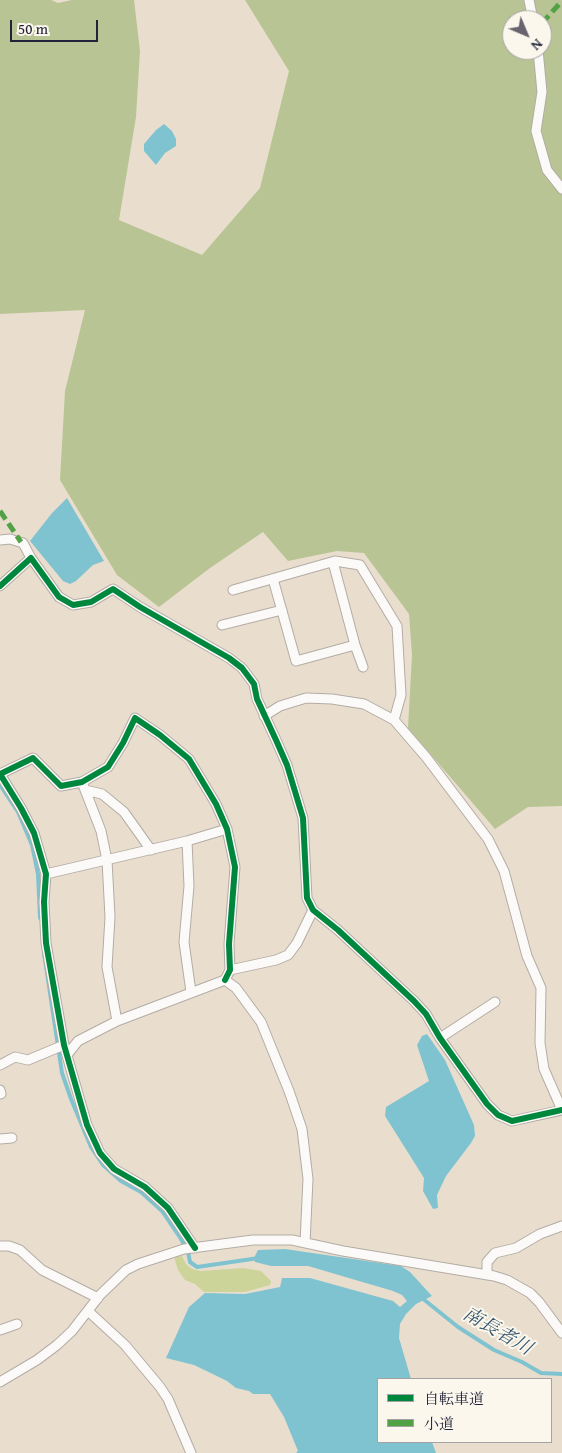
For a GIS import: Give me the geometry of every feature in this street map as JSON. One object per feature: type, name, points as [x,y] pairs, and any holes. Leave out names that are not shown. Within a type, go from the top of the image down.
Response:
[{"type":"street","points":[[539,60],[542,92],[536,131],[547,170],[562,190]]},
{"type":"street","points":[[0,540],[10,538],[23,543],[31,558],[59,597],[73,605],[91,602],[113,589],[140,607],[229,658],[249,676],[254,684],[257,699],[264,716],[276,740],[286,765],[303,818],[307,898],[312,910],[338,930],[426,1014],[440,1038],[487,1104],[498,1115],[512,1121],[562,1110],[544,1069],[540,1044],[541,988],[527,956],[504,871],[488,839],[426,757],[394,720],[364,704],[332,699],[306,698],[280,706],[264,716]]},
{"type":"street","points":[[0,586],[31,558]]},
{"type":"street","points":[[233,590],[332,562],[360,565],[397,626],[401,695],[394,720]]},
{"type":"street","points":[[332,562],[363,667]]},
{"type":"street","points":[[273,579],[296,661],[355,644]]},
{"type":"street","points":[[222,625],[282,610]]},
{"type":"street","points":[[67,1055],[78,1041],[116,1021],[225,980],[230,970],[234,867],[227,829],[216,804],[189,758],[135,718],[123,743],[108,767],[83,786]]},
{"type":"street","points":[[151,850],[124,812],[102,794],[83,786],[61,786],[33,758],[0,774],[22,808],[34,833],[46,874],[44,902],[46,943],[64,1044],[87,1125],[100,1153],[114,1169],[145,1187],[168,1208],[195,1248]]},
{"type":"street","points":[[83,786],[101,832],[107,860],[110,917],[107,967],[116,1021]]},
{"type":"street","points":[[46,874],[151,850],[227,829]]},
{"type":"street","points":[[187,841],[188,886],[184,942],[191,992]]},
{"type":"street","points":[[230,970],[276,960],[288,955],[297,943],[312,910]]},
{"type":"street","points":[[225,980],[236,988],[261,1022],[302,1129],[308,1179],[305,1243]]},
{"type":"street","points":[[440,1038],[495,1002]]},
{"type":"street","points":[[0,1065],[15,1057],[28,1060],[64,1044]]},
{"type":"street","points":[[0,1140],[12,1138]]},
{"type":"street","points":[[487,1275],[487,1262],[495,1253],[516,1248],[540,1234],[562,1226]]},
{"type":"street","points":[[0,1382],[57,1346],[98,1298],[126,1270],[138,1264],[195,1248],[253,1240],[275,1239],[305,1243],[507,1280],[530,1293],[562,1333]]},
{"type":"street","points":[[0,1246],[9,1246],[20,1250],[42,1270],[98,1298]]},
{"type":"street","points":[[88,1311],[124,1345],[160,1387],[168,1399],[191,1453]]},
{"type":"street","points":[[0,1330],[17,1324]]},
{"type":"green space","points":[[0,0],[51,0],[58,3],[72,0],[134,0],[140,51],[136,117],[119,220],[202,255],[260,188],[289,71],[245,0],[562,0],[562,806],[528,807],[495,829],[408,728],[412,655],[409,614],[364,553],[337,551],[288,561],[263,532],[210,568],[159,607],[117,575],[60,480],[65,391],[85,310],[0,314]]},
{"type":"green space","points":[[182,1256],[186,1264],[192,1269],[201,1271],[243,1268],[261,1271],[271,1281],[270,1285],[245,1292],[204,1292],[195,1284],[185,1280],[178,1270],[174,1257]]},
{"type":"water","points":[[164,124],[172,131],[176,139],[176,146],[165,153],[156,165],[144,151],[144,144]]},
{"type":"water","points":[[67,498],[104,561],[93,565],[76,581],[70,584],[63,581],[30,541],[52,513]]},
{"type":"water","points":[[427,1034],[445,1060],[474,1125],[475,1136],[446,1176],[437,1195],[438,1208],[433,1209],[423,1191],[424,1178],[385,1116],[386,1107],[429,1081],[417,1045],[422,1036]]},
{"type":"water","points":[[285,1249],[401,1266],[410,1272],[432,1296],[416,1304],[406,1314],[400,1324],[399,1338],[411,1378],[377,1378],[377,1443],[432,1443],[436,1453],[296,1453],[298,1451],[284,1417],[270,1394],[253,1394],[236,1388],[227,1381],[194,1365],[166,1358],[189,1307],[205,1293],[245,1294],[280,1287],[282,1278],[310,1278],[393,1301],[400,1307],[407,1301],[402,1295],[393,1291],[308,1266],[271,1266],[255,1262],[254,1258],[258,1250]]},
{"type":"waterway","points":[[0,785],[18,812],[32,845],[38,874],[40,918]]},
{"type":"waterway","points":[[44,953],[62,1073],[91,1147],[103,1165],[121,1181],[141,1192],[162,1211],[181,1239],[188,1252],[190,1262],[197,1267],[259,1258]]},
{"type":"waterway","name":"南長者川","points":[[422,1298],[458,1327],[494,1350],[522,1362],[541,1373],[562,1374]]},
{"type":"marked path","points":[[552,12],[562,1]]},
{"type":"marked path","points":[[0,511],[21,542]]},
{"type":"cycle path","points":[[0,586],[31,558],[59,597],[73,605],[91,602],[113,589],[140,607],[229,658],[242,668],[254,684],[257,699],[287,765],[303,818],[307,898],[313,910],[338,930],[426,1014],[440,1038],[487,1104],[498,1115],[512,1121],[562,1110]]},
{"type":"cycle path","points":[[195,1248],[168,1208],[145,1187],[114,1169],[100,1153],[87,1125],[64,1045],[46,943],[44,902],[46,874],[34,833],[0,774],[33,758],[61,786],[82,782],[108,767],[123,743],[135,718],[160,735],[189,759],[216,804],[227,829],[235,867],[229,944],[230,970],[225,980]]}]
